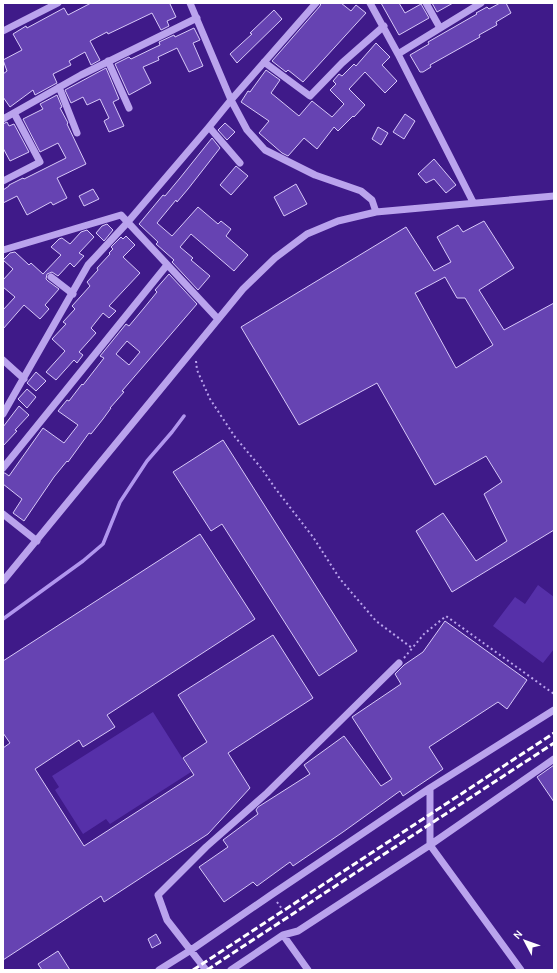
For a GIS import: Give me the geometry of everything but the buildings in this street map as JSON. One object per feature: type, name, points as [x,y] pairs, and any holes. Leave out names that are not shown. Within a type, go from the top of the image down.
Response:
[{"type":"street","points":[[3,31],[58,3]]},
{"type":"street","points":[[190,3],[231,100],[247,130],[265,150],[315,175],[361,191],[372,200],[376,212]]},
{"type":"street","points":[[3,414],[73,294],[88,265],[127,223],[231,100],[316,3]]},
{"type":"street","points":[[370,3],[384,26],[473,202]]},
{"type":"street","points":[[426,3],[440,28]]},
{"type":"street","points":[[398,54],[481,3]]},
{"type":"street","points":[[3,119],[108,61],[197,18]]},
{"type":"street","points":[[264,62],[310,96],[342,64],[384,26]]},
{"type":"street","points":[[108,61],[129,108]]},
{"type":"street","points":[[59,87],[77,133]]},
{"type":"street","points":[[3,181],[40,162],[14,113]]},
{"type":"street","points":[[209,127],[240,163]]},
{"type":"street","points":[[3,581],[243,289],[275,258],[307,234],[338,221],[376,212],[473,202],[554,196]]},
{"type":"street","points":[[3,250],[121,215],[218,319]]},
{"type":"street","points":[[3,468],[167,266]]},
{"type":"street","points":[[51,277],[73,294]]},
{"type":"street","points":[[3,360],[24,379]]},
{"type":"street","points":[[3,514],[37,541]]},
{"type":"street","points":[[206,970],[167,920],[158,895],[206,847],[267,793],[399,663]]},
{"type":"street","points":[[159,970],[191,950],[430,788],[554,710]]},
{"type":"street","points":[[231,970],[283,935],[298,931],[430,845],[554,759]]},
{"type":"street","points":[[430,788],[430,845],[521,970]]},
{"type":"street","points":[[283,935],[308,970]]},
{"type":"path","points":[[194,348],[197,370],[202,382],[210,399],[235,437],[262,469],[313,537],[340,579],[376,621],[412,648],[424,634],[446,616],[554,694]]},
{"type":"shaded area","points":[[538,585],[554,597],[554,649],[543,663],[493,626],[515,597],[525,604]]},
{"type":"shaded area","points":[[153,712],[191,772],[110,824],[106,819],[83,834],[55,790],[59,787],[52,776]]},
{"type":"waterway","points":[[3,619],[83,561],[103,544],[120,502],[147,461],[184,416]]},
{"type":"railway","points":[[193,970],[554,733]]},
{"type":"railway","points":[[207,970],[554,743]]}]
